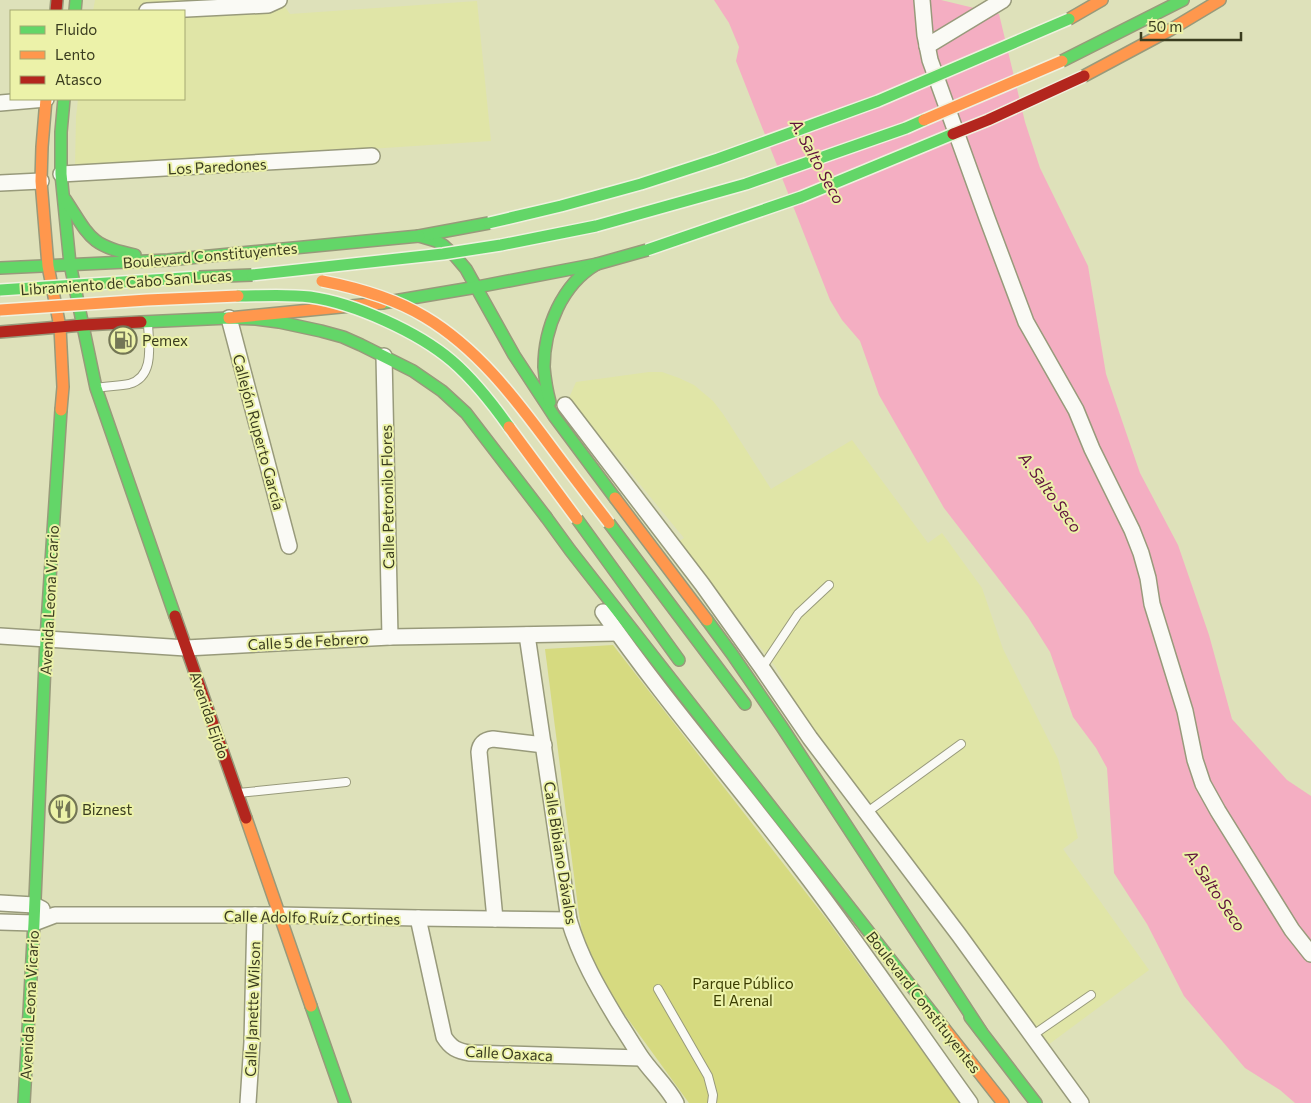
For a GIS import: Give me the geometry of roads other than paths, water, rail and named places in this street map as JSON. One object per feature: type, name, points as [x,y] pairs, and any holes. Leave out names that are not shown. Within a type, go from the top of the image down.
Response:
[{"type":"main road","name":"Boulevard Constituyentes","points":[[0,269],[168,260],[419,236],[520,216],[641,184],[878,101],[1069,19],[1102,0]]},
{"type":"main road","points":[[252,275],[385,261],[501,245],[596,226],[746,184],[906,128],[1062,61],[1184,0]]},
{"type":"main road","points":[[0,332],[83,325],[229,318],[373,304],[477,287],[597,264],[647,250],[802,197],[988,120],[1084,76],[1166,34],[1220,0]]},
{"type":"main road","name":"Avenida Leona Vicario","points":[[24,1103],[46,638],[67,387],[60,327],[48,266],[41,182],[46,100]]},
{"type":"main road","points":[[64,100],[61,132],[61,174],[70,264],[83,325]]},
{"type":"main road","points":[[64,197],[92,238],[105,247],[119,252],[168,260]]},
{"type":"main road","points":[[506,257],[503,252],[504,236],[520,216]]},
{"type":"main road","points":[[419,236],[436,241],[450,251],[466,269],[514,355],[554,416],[760,694],[981,1031]]},
{"type":"main road","points":[[181,258],[169,263],[162,270],[157,280],[156,290],[159,299],[166,309],[179,319],[186,321]]},
{"type":"main road","points":[[554,416],[544,369],[544,356],[550,327],[557,310],[570,288],[585,271],[597,264]]},
{"type":"main road","points":[[515,266],[533,276]]},
{"type":"main road","points":[[0,269],[15,279],[22,288],[25,299],[24,309],[19,318],[11,327],[0,332]]},
{"type":"main road","points":[[252,275],[297,277],[368,291],[409,308],[441,327],[477,356],[517,402],[751,714]]},
{"type":"main road","name":"Libramiento de Cabo San Lucas","points":[[0,290],[252,275]]},
{"type":"main road","points":[[0,310],[211,297],[289,296],[322,299],[358,309],[381,319],[446,357],[481,390],[687,671]]},
{"type":"main road","points":[[229,318],[279,322],[343,337],[413,371],[442,391],[466,414],[515,476],[845,901]]},
{"type":"main road","name":"Avenida Ejido","points":[[83,325],[91,388],[186,648],[345,1103]]},
{"type":"main road","points":[[758,773],[845,901]]},
{"type":"main road","points":[[873,886],[981,1031]]},
{"type":"main road","name":"Boulevard Constituyentes","points":[[845,901],[1003,1103]]},
{"type":"main road","name":"Boulevard Constituyentes","points":[[981,1031],[1036,1103]]},
{"type":"street","points":[[167,10],[268,5],[279,0]]},
{"type":"street","points":[[922,0],[930,60],[1026,322],[1076,410],[1092,449],[1132,530],[1141,553],[1148,578],[1152,604],[1185,711],[1195,760],[1203,784],[1292,930],[1311,954]]},
{"type":"street","points":[[927,46],[1002,0]]},
{"type":"street","points":[[0,103],[34,100]]},
{"type":"street","name":"Los Paredones","points":[[61,174],[372,156]]},
{"type":"street","points":[[0,184],[41,182]]},
{"type":"street","name":"Callejón Ruperto García","points":[[229,318],[289,546]]},
{"type":"street","name":"Calle Petronilo Flores","points":[[384,356],[390,637]]},
{"type":"street","points":[[565,405],[702,584],[810,738],[1033,1035],[1081,1103]]},
{"type":"street","points":[[546,517],[544,522],[545,529],[617,633],[799,866],[970,1103]]},
{"type":"street","name":"Calle 5 de Febrero","points":[[0,636],[186,648],[390,637],[617,633]]},
{"type":"street","name":"Calle Bibiano Dávalos","points":[[527,635],[569,920],[586,966],[602,994],[641,1058],[661,1081],[676,1103]]},
{"type":"street","points":[[495,919],[479,752],[480,746],[483,742],[493,739],[544,745]]},
{"type":"street","name":"Calle Adolfo Ruíz Cortines","points":[[0,903],[34,905],[55,915]]},
{"type":"street","name":"Calle Adolfo Ruíz Cortines","points":[[0,922],[34,923],[55,915],[280,915],[569,920]]},
{"type":"street","name":"Calle Janette Wilson","points":[[248,1103],[252,1042],[255,915]]},
{"type":"street","name":"Calle Oaxaca","points":[[418,918],[444,1037],[453,1048],[460,1052],[470,1053],[641,1058]]},
{"type":"lane","points":[[91,388],[129,384],[138,380],[148,363],[148,322]]},
{"type":"lane","points":[[762,668],[798,614],[829,585]]},
{"type":"lane","points":[[866,813],[961,744]]},
{"type":"lane","points":[[237,793],[346,782]]},
{"type":"lane","points":[[658,989],[708,1076],[713,1095],[712,1103]]},
{"type":"lane","points":[[1033,1035],[1091,995]]},
{"type":"water","name":"A. Salto Seco","points":[[714,0],[941,0],[999,14],[1025,122],[1040,168],[1088,266],[1106,374],[1140,473],[1178,545],[1209,635],[1232,719],[1287,780],[1311,796],[1311,1103],[1295,1103],[1280,1090],[1245,1068],[1184,996],[1147,924],[1114,873],[1107,768],[1096,748],[1073,717],[1050,652],[1028,617],[944,508],[879,395],[860,341],[842,320],[830,300],[736,61],[739,47],[729,23]]},
{"type":"place","name":"Pemex","points":[[123,340]]},
{"type":"place","name":"Biznest","points":[[63,809]]},
{"type":"park label","name":"Parque Público El Arenal","points":[[743,992]]}]
